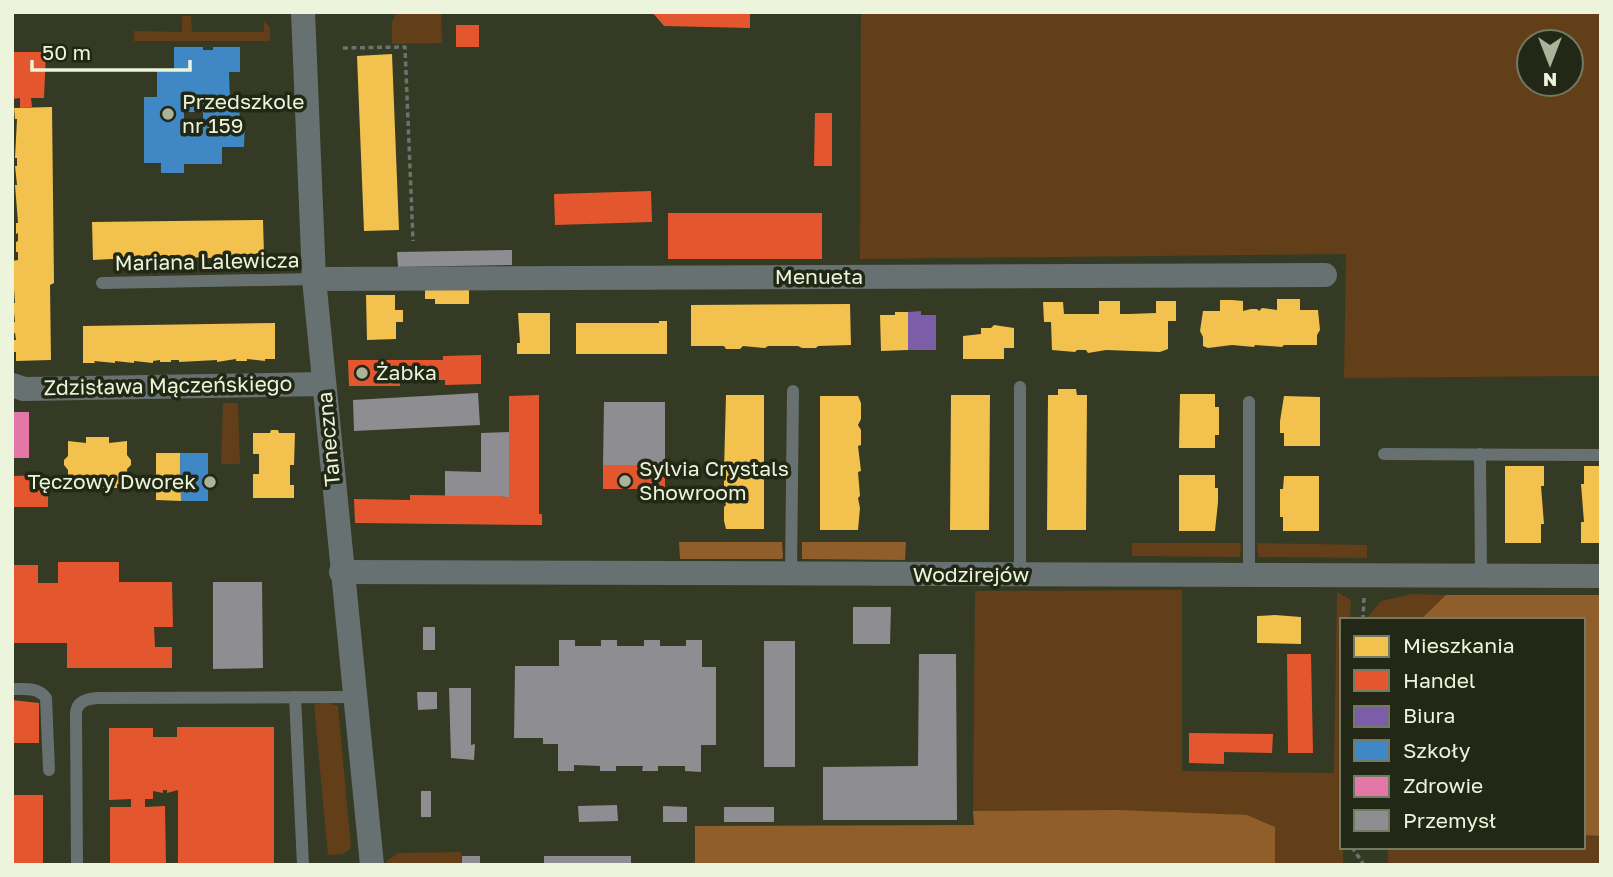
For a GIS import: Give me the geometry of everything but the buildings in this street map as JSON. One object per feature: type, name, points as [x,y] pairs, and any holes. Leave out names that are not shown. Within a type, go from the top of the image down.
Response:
[{"type":"street","name":"Taneczna","points":[[303,12],[314,279],[354,697],[366,864]]},
{"type":"street","name":"Menueta","points":[[314,279],[1325,275]]},
{"type":"street","name":"Zdzisława Mączeńskiego","points":[[12,385],[24,389],[324,384]]},
{"type":"street","name":"Wodzirejów","points":[[341,572],[1601,576]]},
{"type":"lane","name":"Mariana Lalewicza","points":[[102,283],[314,279]]},
{"type":"lane","points":[[1020,387],[1020,575]]},
{"type":"lane","points":[[791,574],[793,391]]},
{"type":"lane","points":[[1248,576],[1249,402]]},
{"type":"lane","points":[[1384,454],[1601,455]]},
{"type":"lane","points":[[1480,454],[1481,576]]},
{"type":"lane","points":[[12,689],[36,690],[46,698],[49,770]]},
{"type":"lane","points":[[295,697],[303,865]]},
{"type":"lane","points":[[77,865],[78,704],[97,698],[354,697]]},
{"type":"path","points":[[343,48],[405,47],[413,242]]},
{"type":"path","points":[[1353,849],[1364,865]]},
{"type":"shaded area","points":[[861,12],[1601,12],[1601,376],[1344,378],[1346,254],[860,259]]},
{"type":"shaded area","points":[[441,13],[442,43],[392,44],[392,22],[396,14]]},
{"type":"shaded area","points":[[182,16],[191,16],[192,32],[264,32],[264,22],[270,27],[270,41],[134,41],[134,31],[182,32]]},
{"type":"shaded area","points":[[223,403],[238,403],[240,464],[221,464]]},
{"type":"shaded area","points":[[679,542],[782,542],[783,557],[680,559]]},
{"type":"shaded area","points":[[802,542],[906,542],[905,560],[802,559]]},
{"type":"shaded area","points":[[1132,543],[1241,543],[1240,557],[1132,556]]},
{"type":"shaded area","points":[[1257,543],[1367,545],[1367,558],[1258,557]]},
{"type":"shaded area","points":[[1182,590],[1182,771],[1334,773],[1337,592],[1351,600],[1350,618],[1340,618],[1340,849],[1343,849],[1343,865],[1275,865],[1275,827],[973,811],[975,591]]},
{"type":"shaded area","points":[[1412,594],[1446,595],[1422,618],[1367,618],[1381,601]]},
{"type":"shaded area","points":[[1446,595],[1601,595],[1601,836],[1585,835],[1585,618],[1422,618]]},
{"type":"shaded area","points":[[325,702],[338,706],[351,848],[343,854],[328,855],[314,705]]},
{"type":"shaded area","points":[[1118,810],[1247,815],[1275,827],[1275,865],[695,865],[695,826],[974,825],[973,811]]},
{"type":"shaded area","points":[[1585,835],[1601,836],[1601,865],[1388,865],[1388,849],[1585,849]]},
{"type":"shaded area","points":[[461,852],[462,865],[388,865],[387,861],[398,853]]},
{"type":"place","name":"Przedszkole nr 159","points":[[168,114]]},
{"type":"place","name":"Żabka","points":[[362,373]]},
{"type":"place","name":"Sylvia Crystals Showroom","points":[[625,481]]},
{"type":"place","name":"Tęczowy Dworek","points":[[210,482]]}]
